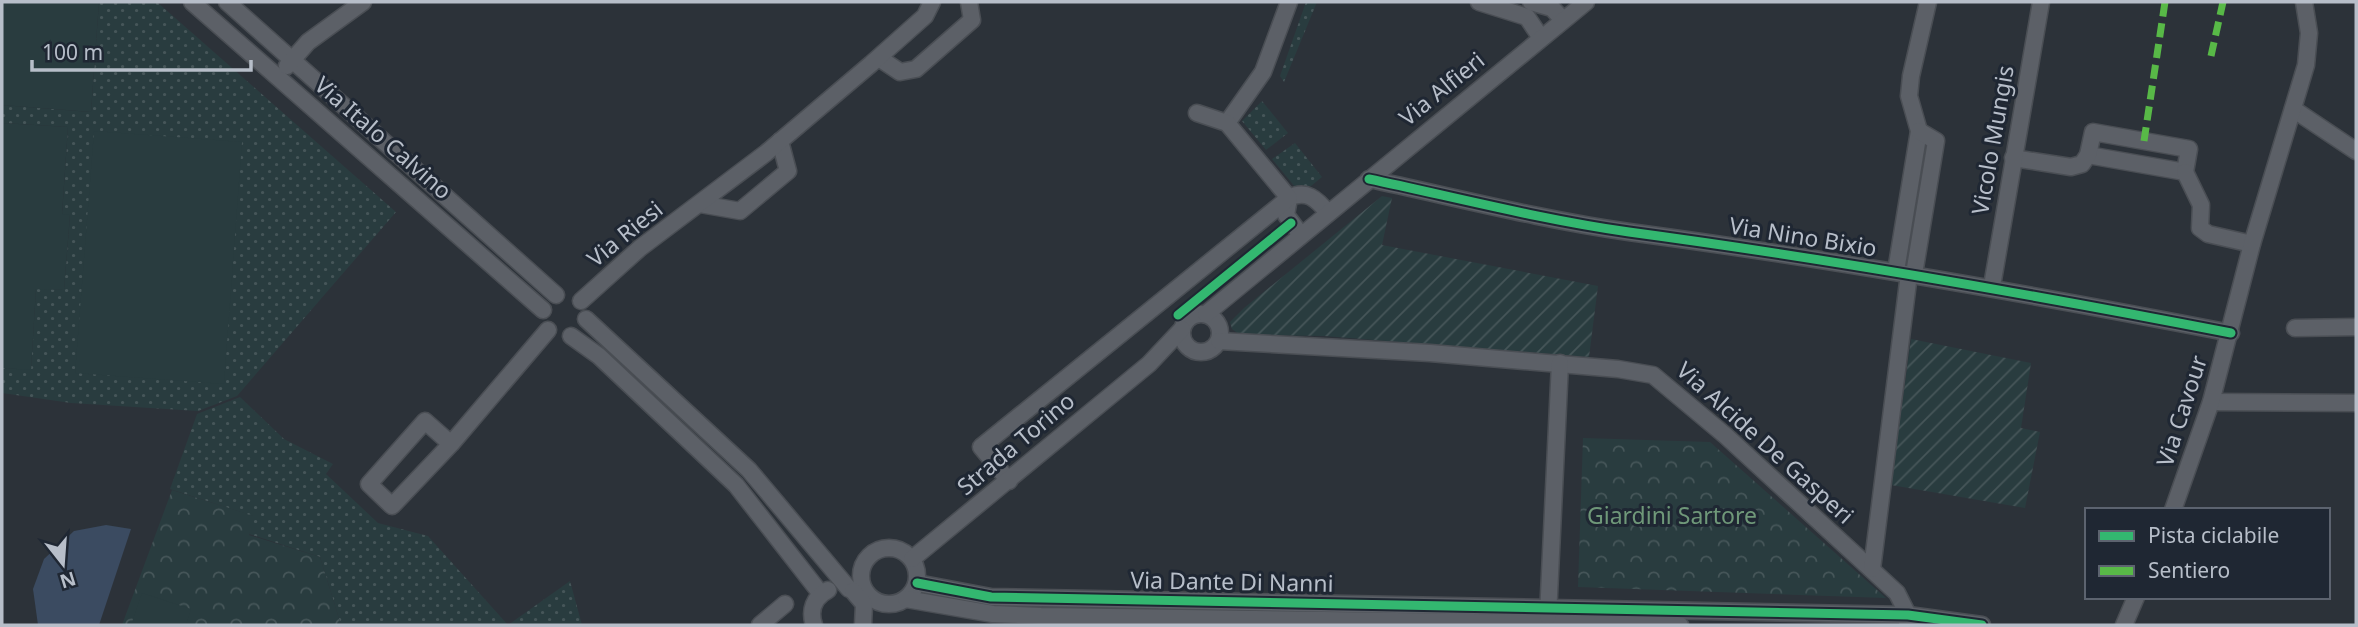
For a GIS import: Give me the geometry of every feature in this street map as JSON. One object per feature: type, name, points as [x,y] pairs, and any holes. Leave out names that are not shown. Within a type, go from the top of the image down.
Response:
[{"type":"street","name":"Via Italo Calvino","points":[[192,2],[543,310]]},
{"type":"street","name":"Via Italo Calvino","points":[[227,2],[556,295],[565,293],[581,301]]},
{"type":"street","points":[[278,76],[308,42],[363,2]]},
{"type":"street","name":"Via Riesi","points":[[581,301],[640,248],[780,141],[878,58],[925,16],[932,2]]},
{"type":"street","points":[[878,58],[900,72],[916,69],[972,20],[969,2]]},
{"type":"street","points":[[1227,123],[1263,72],[1289,2]]},
{"type":"street","points":[[1479,2],[1552,8],[1563,20]]},
{"type":"street","name":"Via Alfieri","points":[[1206,314],[1586,2]]},
{"type":"street","points":[[1872,569],[1906,273],[1919,131],[1909,96],[1928,2]]},
{"type":"street","name":"Vicolo Mungis","points":[[1993,287],[2012,158],[2041,2]]},
{"type":"street","name":"Via Cavour","points":[[2174,508],[2211,402],[2252,244],[2307,55],[2309,33],[2304,2]]},
{"type":"street","points":[[1532,8],[1541,38]]},
{"type":"street","points":[[2293,109],[2356,151]]},
{"type":"street","points":[[1197,113],[1227,123],[1289,198],[1286,215],[1301,235]]},
{"type":"street","points":[[2012,158],[2071,167],[2082,164],[2088,155],[2093,132],[2189,149],[2185,172],[2201,205],[2198,219],[2200,228],[2208,234],[2252,244]]},
{"type":"street","name":"Via Riesi","points":[[700,204],[740,211],[788,171],[780,141]]},
{"type":"street","points":[[2088,155],[2185,172]]},
{"type":"street","name":"Via Nino Bixio","points":[[1369,179],[1628,232],[1993,287],[2231,332]]},
{"type":"street","points":[[1009,481],[981,447],[1289,198],[1296,194],[1310,196],[1328,213]]},
{"type":"street","points":[[556,295],[543,310],[543,322],[548,330],[562,337],[571,336],[581,330],[586,319]]},
{"type":"street","points":[[581,301],[586,319],[748,470],[855,585],[868,612],[906,599],[917,583],[917,569],[912,559],[901,550],[881,549],[864,563],[855,585]]},
{"type":"street","points":[[1206,314],[1220,326],[1219,341],[1206,351],[1191,349],[1184,342],[1182,329],[1190,316],[1206,314]]},
{"type":"street","points":[[2295,328],[2356,327]]},
{"type":"street","name":"Strada Torino","points":[[912,559],[1149,364],[1182,329]]},
{"type":"street","points":[[451,444],[425,421],[369,484],[392,506],[451,444],[548,330]]},
{"type":"street","points":[[571,336],[598,356],[736,485],[821,594]]},
{"type":"street","name":"Via Alcide De Gasperi","points":[[1219,341],[1560,363],[1653,375],[1726,436],[1897,593],[1908,620]]},
{"type":"street","name":"Strada Torino","points":[[1149,364],[1191,349]]},
{"type":"street","points":[[1548,614],[1560,363]]},
{"type":"street","points":[[2211,402],[2356,403]]},
{"type":"street","name":"Via Dante Di Nanni","points":[[917,583],[991,597],[1492,618]]},
{"type":"street","points":[[814,625],[811,610],[821,594],[836,587],[855,585]]},
{"type":"street","points":[[1041,597],[1041,621]]},
{"type":"street","name":"Via Dante Di Nanni","points":[[906,599],[1041,621],[1492,618],[1548,614],[1908,620],[1982,625]]},
{"type":"street","points":[[2124,625],[2135,599]]},
{"type":"street","points":[[760,625],[785,604]]},
{"type":"street","name":"Via Dante Di Nanni","points":[[1548,614],[1679,625]]},
{"type":"green space","points":[[2,2],[99,2],[91,112],[2,105]]},
{"type":"green space","points":[[99,2],[157,2],[396,212],[237,396],[198,411],[71,403],[2,393],[2,368],[31,369],[36,288],[64,290],[70,216],[62,215],[68,127],[2,123],[2,105],[91,112]]},
{"type":"green space","points":[[1306,2],[1317,2],[1284,82],[1280,76]]},
{"type":"green space","points":[[1262,101],[1288,133],[1266,150],[1242,121]]},
{"type":"green space","points":[[2,123],[68,127],[62,214],[70,215],[64,290],[36,289],[31,370],[2,368]]},
{"type":"green space","points":[[94,131],[242,142],[224,384],[75,373]]},
{"type":"green space","points":[[1295,143],[1322,177],[1311,186],[1295,187],[1272,159]]},
{"type":"green space","points":[[1382,196],[1392,198],[1382,245],[1598,286],[1589,357],[1324,336],[1240,335],[1232,329],[1230,322],[1244,308]]},
{"type":"green space","points":[[1911,339],[2031,363],[2021,428],[2040,432],[2025,508],[1891,485]]},
{"type":"green space","points":[[240,397],[284,439],[333,464],[326,474],[378,523],[428,536],[508,625],[341,625],[320,557],[249,534],[253,516],[170,489],[197,414]]},
{"type":"green space","name":"Giardini Sartore","points":[[1583,438],[1710,442],[1886,598],[1578,587]]},
{"type":"green space","points":[[172,490],[254,516],[249,535],[320,557],[341,625],[122,625]]},
{"type":"green space","points":[[570,581],[582,625],[508,625]]},
{"type":"green space","points":[[142,593],[191,609],[186,625],[131,625]]},
{"type":"water","points":[[106,525],[131,529],[99,625],[38,625],[33,589],[44,559],[74,531]]},
{"type":"marked path","points":[[2144,141],[2165,2]]},
{"type":"marked path","points":[[2211,56],[2223,2]]},
{"type":"cycle path","points":[[1369,179],[1597,227],[1930,278],[2231,333]]},
{"type":"cycle path","points":[[1178,315],[1291,223]]},
{"type":"cycle path","points":[[917,583],[991,597],[1908,615],[1982,625]]}]
